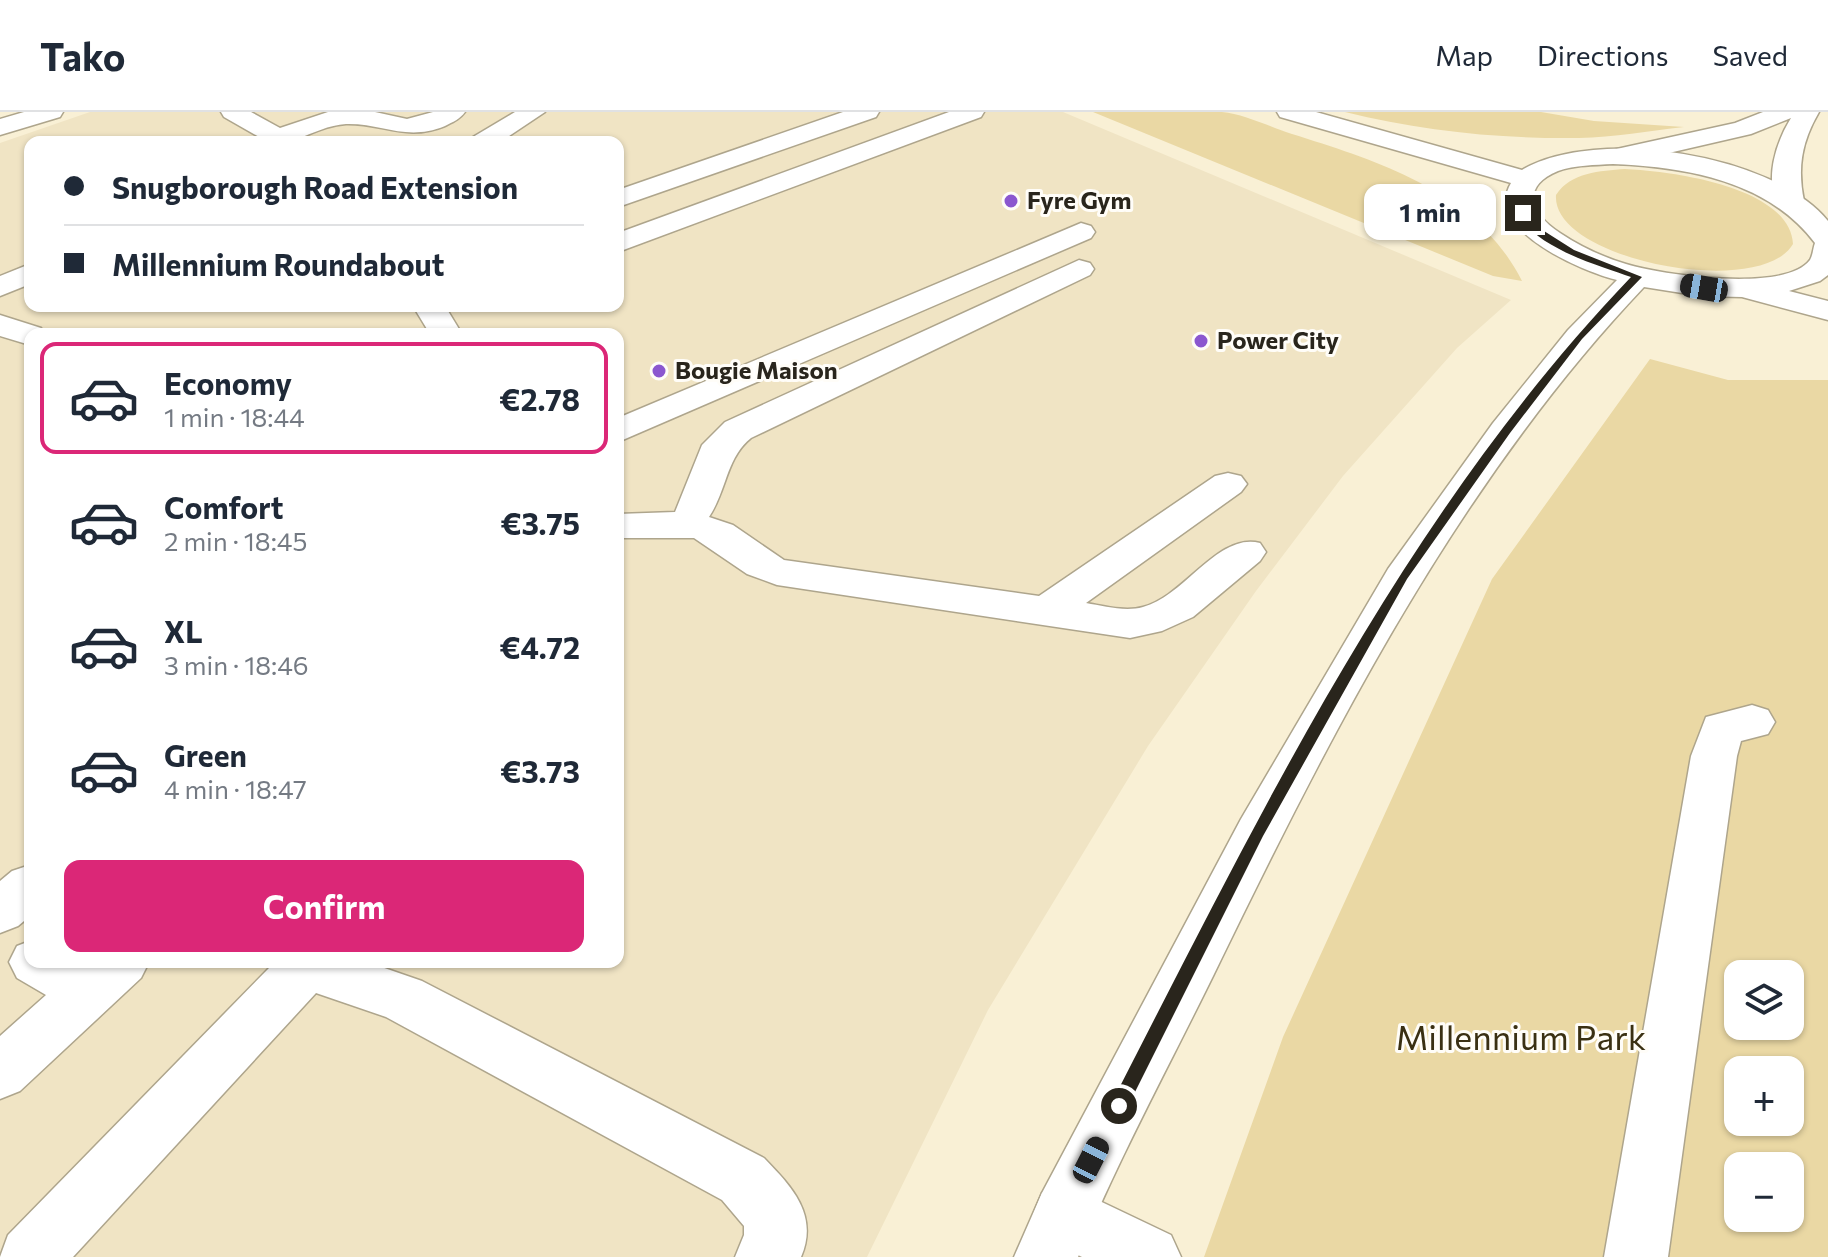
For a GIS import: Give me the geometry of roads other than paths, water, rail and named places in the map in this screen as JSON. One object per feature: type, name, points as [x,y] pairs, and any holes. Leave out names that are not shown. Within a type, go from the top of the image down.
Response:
[{"type":"main road","points":[[233,112],[275,136]]},
{"type":"main road","points":[[290,136],[329,116],[414,129],[429,126],[453,112]]},
{"type":"main road","points":[[492,136],[533,112]]},
{"type":"main road","points":[[624,197],[867,112]]},
{"type":"main road","points":[[624,241],[972,112]]},
{"type":"main road","points":[[1289,112],[1526,179]]},
{"type":"main road","points":[[1621,156],[1742,129],[1785,112]]},
{"type":"main road","points":[[1790,201],[1785,179],[1790,139],[1807,112]]},
{"type":"main road","points":[[0,127],[44,113]]},
{"type":"main road","points":[[1621,156],[1667,160],[1713,170],[1754,183],[1790,201],[1815,220],[1828,243],[1827,260],[1812,274],[1784,284],[1747,289],[1704,288],[1637,277],[1571,252],[1541,233],[1523,213],[1518,195],[1526,179],[1547,166],[1579,158],[1621,156]]},
{"type":"main road","points":[[624,428],[1081,232]]},
{"type":"main road","points":[[685,525],[699,504],[720,445],[738,430],[1079,269]]},
{"type":"main road","points":[[0,287],[24,276]]},
{"type":"main road","points":[[1149,1257],[1055,1236],[1258,833],[1402,578],[1506,431],[1579,337],[1637,277]]},
{"type":"main road","points":[[1747,289],[1828,311]]},
{"type":"main road","points":[[0,325],[24,333]]},
{"type":"main road","points":[[0,342],[24,335]]},
{"type":"main road","points":[[1044,613],[1228,484]]},
{"type":"main road","points":[[624,526],[685,525],[707,528],[752,560],[777,572],[1130,624],[1147,623],[1171,614],[1246,552]]},
{"type":"main road","points":[[1636,1257],[1714,756],[1722,729],[1752,722]]},
{"type":"main road","points":[[0,911],[24,891]]},
{"type":"main road","points":[[0,940],[24,954]]},
{"type":"main road","points":[[64,968],[105,977]]},
{"type":"main road","points":[[30,1257],[297,968]]},
{"type":"main road","points":[[309,968],[403,998],[743,1179],[775,1214],[776,1242],[767,1257]]},
{"type":"main road","points":[[0,1072],[105,977]]},
{"type":"place","name":"Fyre Gym","points":[[1011,201]]},
{"type":"place","name":"Power City","points":[[1201,341]]},
{"type":"place","name":"Bougie Maison","points":[[659,371]]},
{"type":"park label","name":"Millennium Park","points":[[1521,1038]]}]
